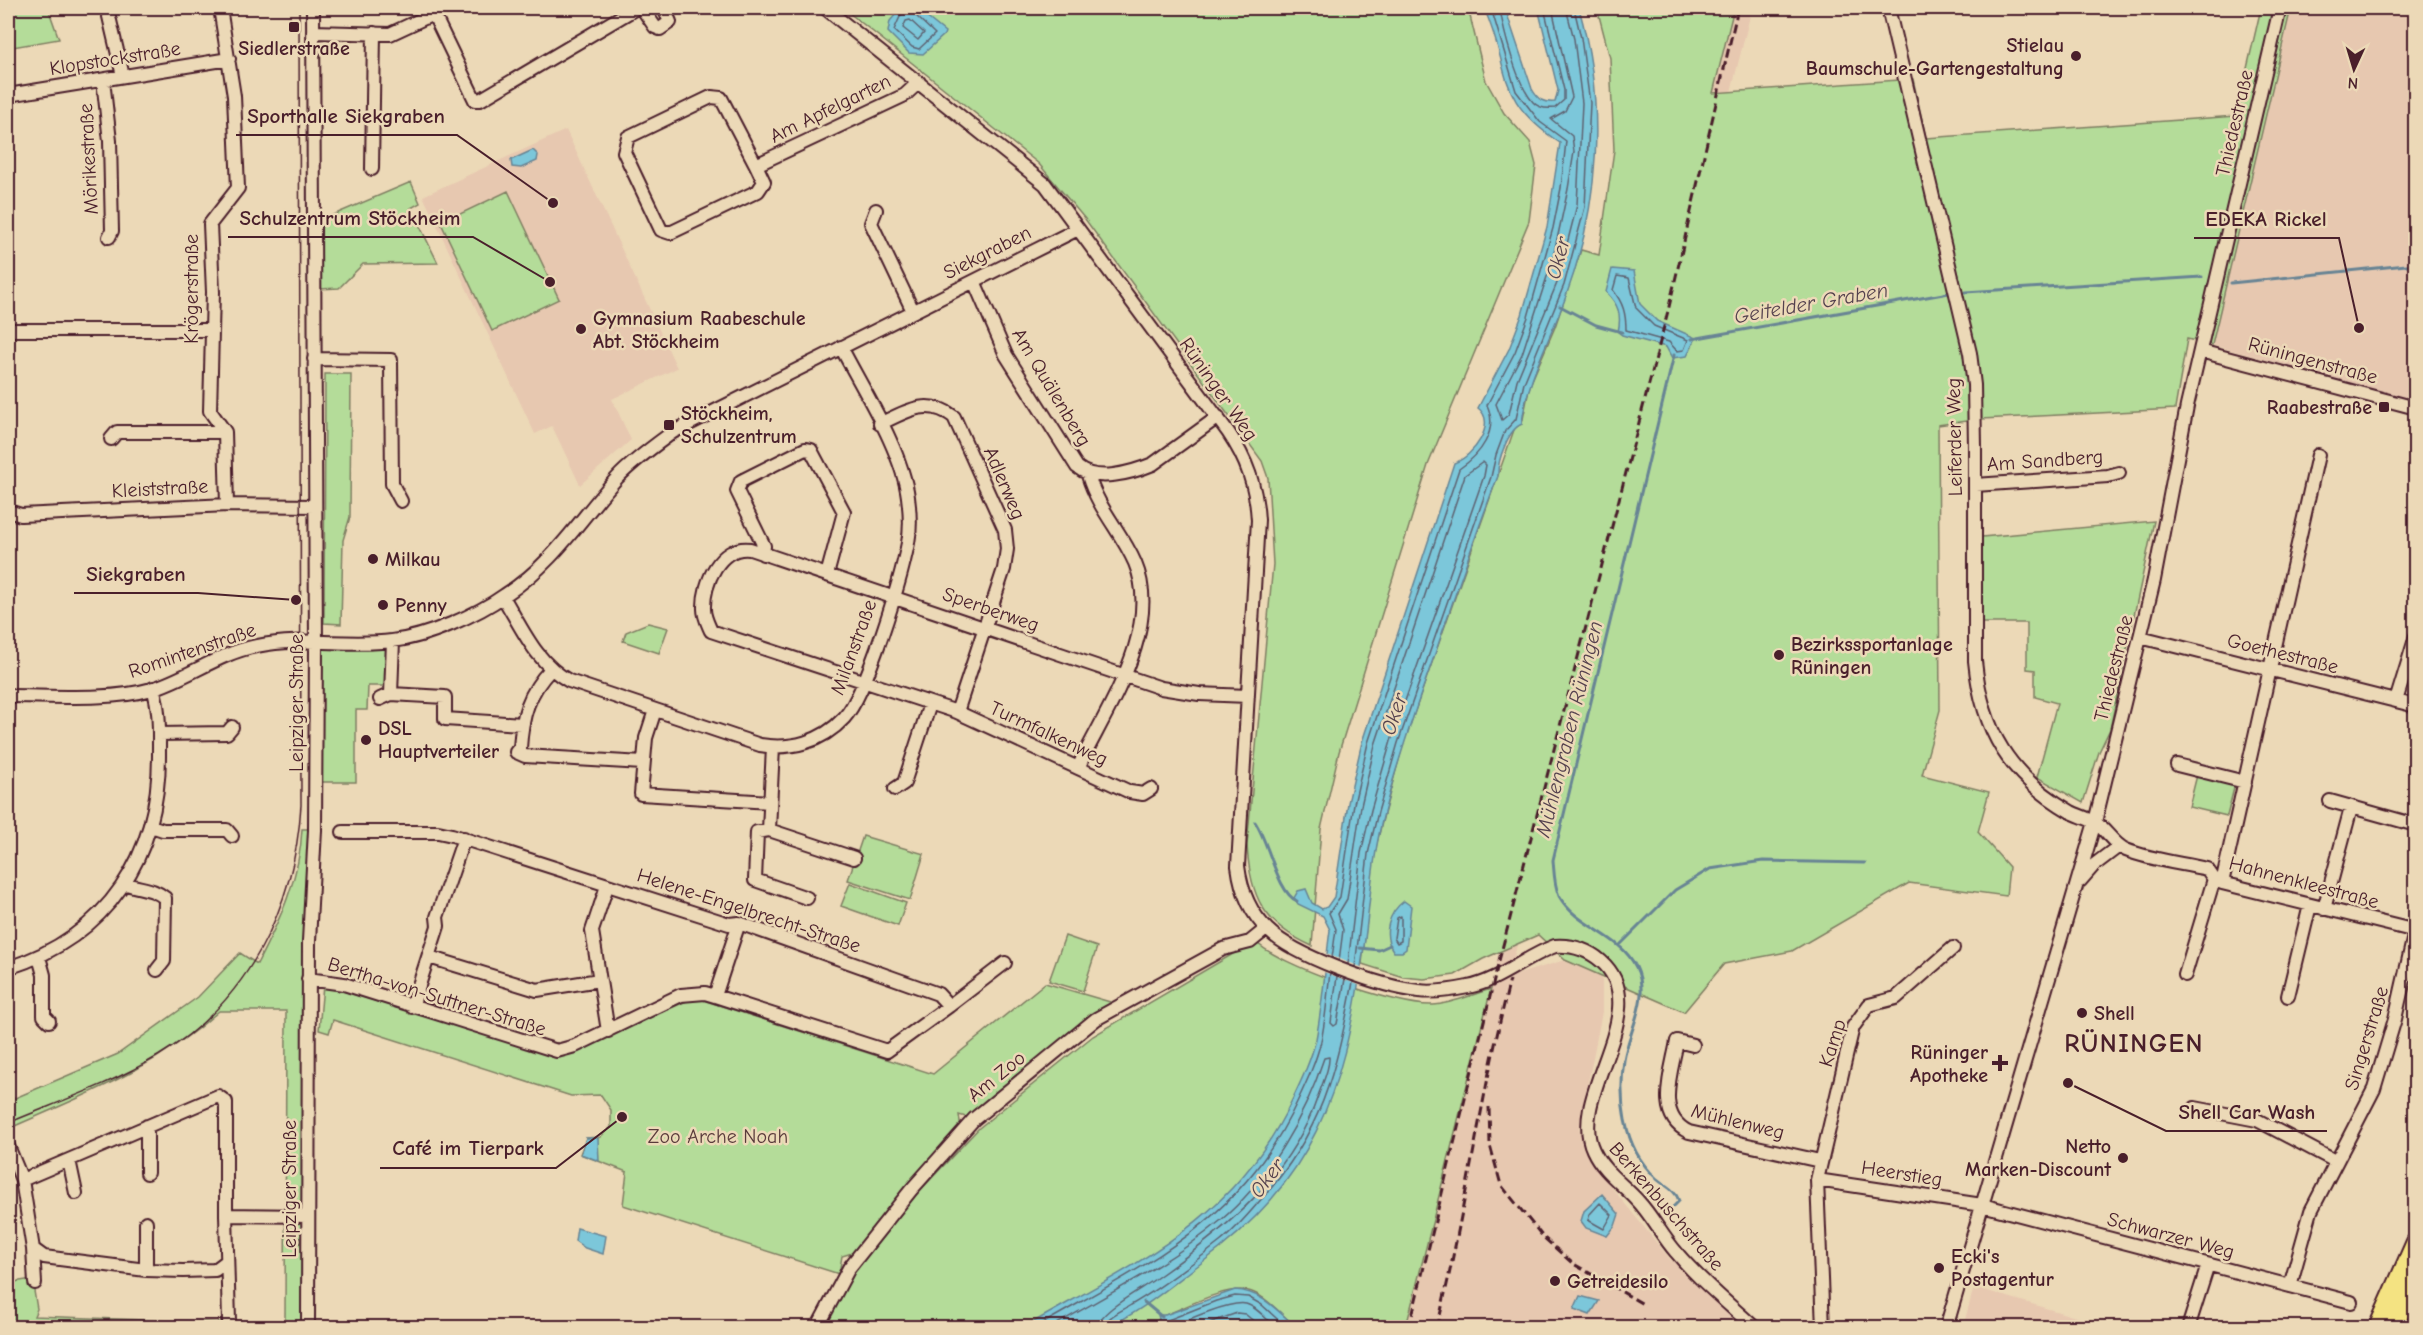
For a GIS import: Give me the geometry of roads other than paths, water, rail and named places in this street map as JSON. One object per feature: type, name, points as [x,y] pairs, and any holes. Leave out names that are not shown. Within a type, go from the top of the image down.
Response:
[{"type":"highway","points":[[2378,1328],[2415,1242]]},
{"type":"highway","points":[[2394,1328],[2415,1277]]},
{"type":"street","points":[[107,8],[123,76]]},
{"type":"street","name":"Krögerstraße","points":[[220,8],[234,96],[237,188],[210,224],[212,330],[210,411],[225,432],[227,505]]},
{"type":"street","name":"Leipziger Straße","points":[[308,1328],[308,978],[315,830],[316,640],[313,8]]},
{"type":"street","points":[[313,32],[390,34],[446,8]]},
{"type":"street","points":[[434,15],[475,100],[480,100],[636,8]]},
{"type":"street","points":[[642,8],[655,27],[660,29],[670,22],[664,8]]},
{"type":"street","name":"Rüninger Weg","points":[[825,8],[1045,184],[1218,417],[1243,456],[1253,482],[1257,507],[1238,866],[1245,897],[1266,929]]},
{"type":"street","name":"Leiferder Weg","points":[[1888,8],[1970,353],[1974,385],[1975,661],[1978,693],[1990,728],[2017,772],[2071,812],[2095,822]]},
{"type":"street","name":"Thiedestraße","points":[[1946,1328],[2095,822],[2140,637],[2200,351],[2280,8]]},
{"type":"street","points":[[372,170],[374,33]]},
{"type":"street","name":"Klopstockstraße","points":[[8,95],[229,59]]},
{"type":"street","name":"Mörikestraße","points":[[102,80],[110,141],[112,231],[109,237]]},
{"type":"street","name":"Am Apfelgarten","points":[[756,165],[905,94],[919,82]]},
{"type":"street","name":"Am Apfelgarten","points":[[711,97],[721,98],[756,165],[764,182],[758,191],[670,233],[661,230],[624,152],[625,143],[628,137],[711,97]]},
{"type":"street","points":[[876,210],[872,223],[913,311]]},
{"type":"street","name":"Siekgraben","points":[[316,640],[393,641],[450,623],[502,597],[560,548],[620,476],[650,449],[685,425],[1078,229]]},
{"type":"street","name":"Am Quälenberg","points":[[974,280],[1006,355],[1077,467],[1088,475],[1100,476],[1141,469],[1153,464],[1218,417]]},
{"type":"street","points":[[8,330],[212,330]]},
{"type":"street","name":"Milanstraße","points":[[502,597],[536,652],[551,669],[569,681],[773,747],[803,744],[831,729],[851,709],[864,683],[908,542],[910,513],[902,470],[841,347]]},
{"type":"street","name":"Rüningenstraße","points":[[2200,351],[2415,408]]},
{"type":"street","points":[[314,359],[391,360],[392,484],[401,501]]},
{"type":"street","name":"Adlerweg","points":[[880,424],[924,405],[947,412],[960,426],[1007,539],[1004,568],[957,712]]},
{"type":"street","points":[[111,439],[117,432],[225,432]]},
{"type":"street","points":[[763,554],[764,546],[737,491],[738,486],[741,481],[805,449],[812,450],[844,512],[827,575]]},
{"type":"street","points":[[2185,975],[2218,881],[2245,782],[2318,455]]},
{"type":"street","name":"Am Sandberg","points":[[1975,485],[2108,476],[2119,473]]},
{"type":"street","name":"Am Quälenberg","points":[[1078,768],[1123,676],[1141,625],[1144,604],[1141,581],[1132,556],[1095,497],[1088,475]]},
{"type":"street","name":"Kleiststraße","points":[[8,511],[21,515],[227,505],[315,506]]},
{"type":"street","name":"Sperberweg","points":[[726,555],[744,549],[763,554],[985,627],[1123,676],[1180,692],[1248,696]]},
{"type":"street","name":"Turmfalkenweg","points":[[726,555],[716,565],[705,599],[705,616],[711,631],[957,712],[1130,792],[1143,794],[1151,789]]},
{"type":"street","points":[[2396,701],[2415,636]]},
{"type":"street","name":"Goethestraße","points":[[2140,637],[2415,706]]},
{"type":"street","name":"Romintenstraße","points":[[8,696],[107,695],[153,688],[234,652],[287,640],[316,640]]},
{"type":"street","points":[[393,641],[385,697],[445,697],[445,719],[522,724]]},
{"type":"street","points":[[551,669],[533,689],[522,724],[520,748],[516,752],[525,756],[643,763]]},
{"type":"street","points":[[8,968],[39,957],[79,933],[111,903],[141,852],[151,826],[158,792],[159,711],[153,688]]},
{"type":"street","points":[[895,789],[904,783],[930,704]]},
{"type":"street","points":[[655,710],[645,738],[641,794],[770,802]]},
{"type":"street","points":[[159,734],[227,733],[232,727]]},
{"type":"street","points":[[769,830],[773,747]]},
{"type":"street","points":[[2177,765],[2245,782]]},
{"type":"street","points":[[2330,801],[2415,825]]},
{"type":"street","points":[[2324,909],[2351,808]]},
{"type":"street","name":"Hahnenkleestraße","points":[[2095,822],[2119,846],[2127,850],[2207,869],[2218,881],[2415,931]]},
{"type":"street","points":[[151,826],[164,830],[226,830],[232,836]]},
{"type":"street","points":[[807,898],[755,880],[758,832],[769,830],[854,858]]},
{"type":"street","name":"Helene-Engelbrecht-Straße","points":[[343,832],[438,832],[464,838],[729,924],[739,923],[938,994],[949,1006]]},
{"type":"street","points":[[412,1007],[438,926],[437,917],[464,838]]},
{"type":"street","points":[[2077,884],[2094,864],[2119,846]]},
{"type":"street","points":[[124,883],[138,889],[157,890],[165,898],[165,961],[157,970]]},
{"type":"street","points":[[607,885],[592,931],[608,1031]]},
{"type":"street","points":[[2288,996],[2310,905]]},
{"type":"street","points":[[715,996],[739,923]]},
{"type":"street","name":"Berkenbuschstraße","points":[[1266,929],[1286,944],[1310,956],[1374,980],[1421,992],[1470,987],[1543,950],[1569,945],[1596,957],[1607,967],[1617,990],[1618,1005],[1609,1056],[1589,1112],[1588,1127],[1593,1150],[1606,1170],[1638,1201],[1676,1252],[1755,1328]]},
{"type":"street","name":"Am Zoo","points":[[817,1328],[830,1298],[849,1268],[911,1190],[974,1119],[1096,1019],[1223,949],[1250,942],[1266,929]]},
{"type":"street","name":"Singerstraße","points":[[2290,1286],[2311,1211],[2374,1089],[2395,1020],[2415,931]]},
{"type":"street","name":"Kamp","points":[[1820,1161],[1853,1027],[1869,1005],[1896,998],[1953,948]]},
{"type":"street","points":[[39,957],[44,975],[44,1016],[49,1021]]},
{"type":"street","points":[[429,957],[537,990],[599,980]]},
{"type":"street","points":[[949,1006],[1005,963]]},
{"type":"street","name":"Bertha-von-Suttner-Straße","points":[[308,978],[344,984],[557,1051],[575,1046],[681,995],[705,993],[887,1051],[949,1006]]},
{"type":"street","name":"Mühlenweg","points":[[1693,1045],[1677,1041],[1668,1100],[1669,1111],[1676,1124],[1689,1132],[1820,1161]]},
{"type":"street","points":[[22,1180],[218,1096],[226,1102],[225,1215],[229,1321]]},
{"type":"street","points":[[2195,1108],[2258,1120],[2335,1161]]},
{"type":"street","points":[[147,1126],[147,1173]]},
{"type":"street","points":[[8,1146],[22,1180],[33,1249],[35,1283]]},
{"type":"street","points":[[69,1160],[76,1193]]},
{"type":"street","points":[[1820,1161],[1817,1180],[1823,1328]]},
{"type":"street","name":"Heerstieg","points":[[1817,1180],[1982,1204]]},
{"type":"street","name":"Schwarzer Weg","points":[[1982,1204],[2351,1302]]},
{"type":"street","points":[[225,1215],[308,1216]]},
{"type":"street","points":[[146,1270],[147,1222]]},
{"type":"street","points":[[33,1249],[44,1257],[146,1270],[215,1270],[227,1261]]},
{"type":"street","points":[[2188,1328],[2208,1265]]},
{"type":"water","points":[[901,8],[915,8],[945,32],[923,54],[909,53],[888,32],[890,21]]},
{"type":"water","name":"Oker","points":[[1484,8],[1505,8],[1532,89],[1541,100],[1555,102],[1558,90],[1538,8],[1579,8],[1588,44],[1596,118],[1592,191],[1586,228],[1565,299],[1533,376],[1522,424],[1512,432],[1501,455],[1498,476],[1395,772],[1376,849],[1365,942],[1354,1008],[1345,1052],[1332,1093],[1316,1131],[1296,1167],[1270,1201],[1239,1233],[1200,1264],[1144,1306],[1108,1326],[1080,1329],[1023,1328],[1142,1260],[1212,1208],[1242,1177],[1270,1141],[1293,1098],[1312,1054],[1320,1012],[1330,930],[1323,916],[1298,904],[1294,898],[1298,891],[1306,889],[1312,903],[1322,909],[1327,907],[1334,897],[1348,803],[1362,742],[1454,463],[1469,454],[1481,439],[1485,422],[1478,408],[1509,349],[1522,315],[1547,227],[1560,143],[1524,112],[1514,97],[1507,82],[1493,30]]},
{"type":"water","points":[[533,150],[538,155],[537,161],[521,168],[512,167],[511,160]]},
{"type":"water","points":[[1612,269],[1634,271],[1640,304],[1657,321],[1696,338],[1687,356],[1672,358],[1666,347],[1618,332],[1620,320],[1618,310],[1606,292]]},
{"type":"water","points":[[1404,901],[1411,906],[1406,949],[1402,952],[1394,952],[1388,938],[1388,924],[1394,911]]},
{"type":"water","points":[[586,1138],[598,1138],[599,1161],[581,1154]]},
{"type":"water","points":[[1602,1194],[1619,1214],[1615,1226],[1607,1236],[1586,1228],[1581,1221],[1584,1211]]},
{"type":"water","points":[[577,1228],[606,1236],[603,1254],[585,1248],[575,1241]]},
{"type":"water","points":[[1235,1290],[1261,1298],[1296,1327],[1161,1327],[1158,1315],[1165,1315]]},
{"type":"water","points":[[1580,1296],[1599,1301],[1590,1315],[1574,1309]]},
{"type":"waterway","name":"Geitelder Graben","points":[[2231,283],[2416,264]]},
{"type":"waterway","name":"Geitelder Graben","points":[[1965,292],[2202,277]]},
{"type":"waterway","name":"Geitelder Graben","points":[[1692,339],[1949,293]]},
{"type":"waterway","name":"Mühlengraben Rüningen","points":[[1560,306],[1596,325],[1622,332]]},
{"type":"waterway","name":"Mühlengraben Rüningen","points":[[1671,1209],[1679,1201],[1678,1197],[1657,1179],[1640,1159],[1627,1129],[1624,1112],[1623,1068],[1638,1014],[1641,990],[1636,967],[1620,946],[1576,916],[1567,907],[1557,892],[1553,860],[1674,355]]},
{"type":"waterway","points":[[1255,822],[1284,888],[1297,901]]},
{"type":"waterway","points":[[1619,946],[1675,890],[1710,869],[1763,861],[1865,863]]},
{"type":"waterway","points":[[1360,948],[1379,950],[1390,945]]},
{"type":"waterway","points":[[1144,1302],[1162,1317]]},
{"type":"tram line","points":[[8,1123],[122,1075],[158,1056],[190,1034],[241,980],[261,948],[277,915],[289,880],[297,843],[301,805],[299,8]]},
{"type":"railway","points":[[1409,1328],[1495,976],[1668,311],[1738,8]]},
{"type":"railway","points":[[1437,1328],[1510,980]]},
{"type":"railway","points":[[1489,1107],[1490,1145],[1501,1185],[1543,1237],[1572,1263],[1643,1304]]},
{"type":"place","name":"Siedlerstraße","points":[[294,27]]},
{"type":"place","name":"Stielau Baumschule-Gartengestaltung","points":[[2076,56]]},
{"type":"place","name":"Sporthalle Siekgraben","points":[[553,203]]},
{"type":"place","name":"Schulzentrum Stöckheim","points":[[550,282]]},
{"type":"place","name":"EDEKA Rickel","points":[[2359,328]]},
{"type":"place","name":"Gymnasium Raabeschule Abt. Stöckheim","points":[[581,329]]},
{"type":"place","name":"Raabestraße","points":[[2384,407]]},
{"type":"place","name":"Stöckheim, Schulzentrum","points":[[669,425]]},
{"type":"place","name":"Milkau","points":[[373,559]]},
{"type":"place","name":"Siekgraben","points":[[296,600]]},
{"type":"place","name":"Penny","points":[[383,605]]},
{"type":"place","name":"Bezirkssportanlage Rüningen","points":[[1779,655]]},
{"type":"place","name":"DSL Hauptverteiler","points":[[366,740]]},
{"type":"place","name":"Shell","points":[[2082,1013]]},
{"type":"place","name":"Rüninger Apotheke","points":[[2000,1063]]},
{"type":"place","name":"Shell Car Wash","points":[[2068,1083]]},
{"type":"place","name":"Café im Tierpark","points":[[622,1117]]},
{"type":"place","name":"Netto Marken-Discount","points":[[2123,1158]]},
{"type":"place","name":"Ecki's Postagentur","points":[[1939,1268]]},
{"type":"place","name":"Getreidesilo","points":[[1555,1281]]},
{"type":"district","name":"RÜNINGEN","points":[[2134,1043]]},
{"type":"park label","name":"Zoo Arche Noah","points":[[718,1136]]}]
